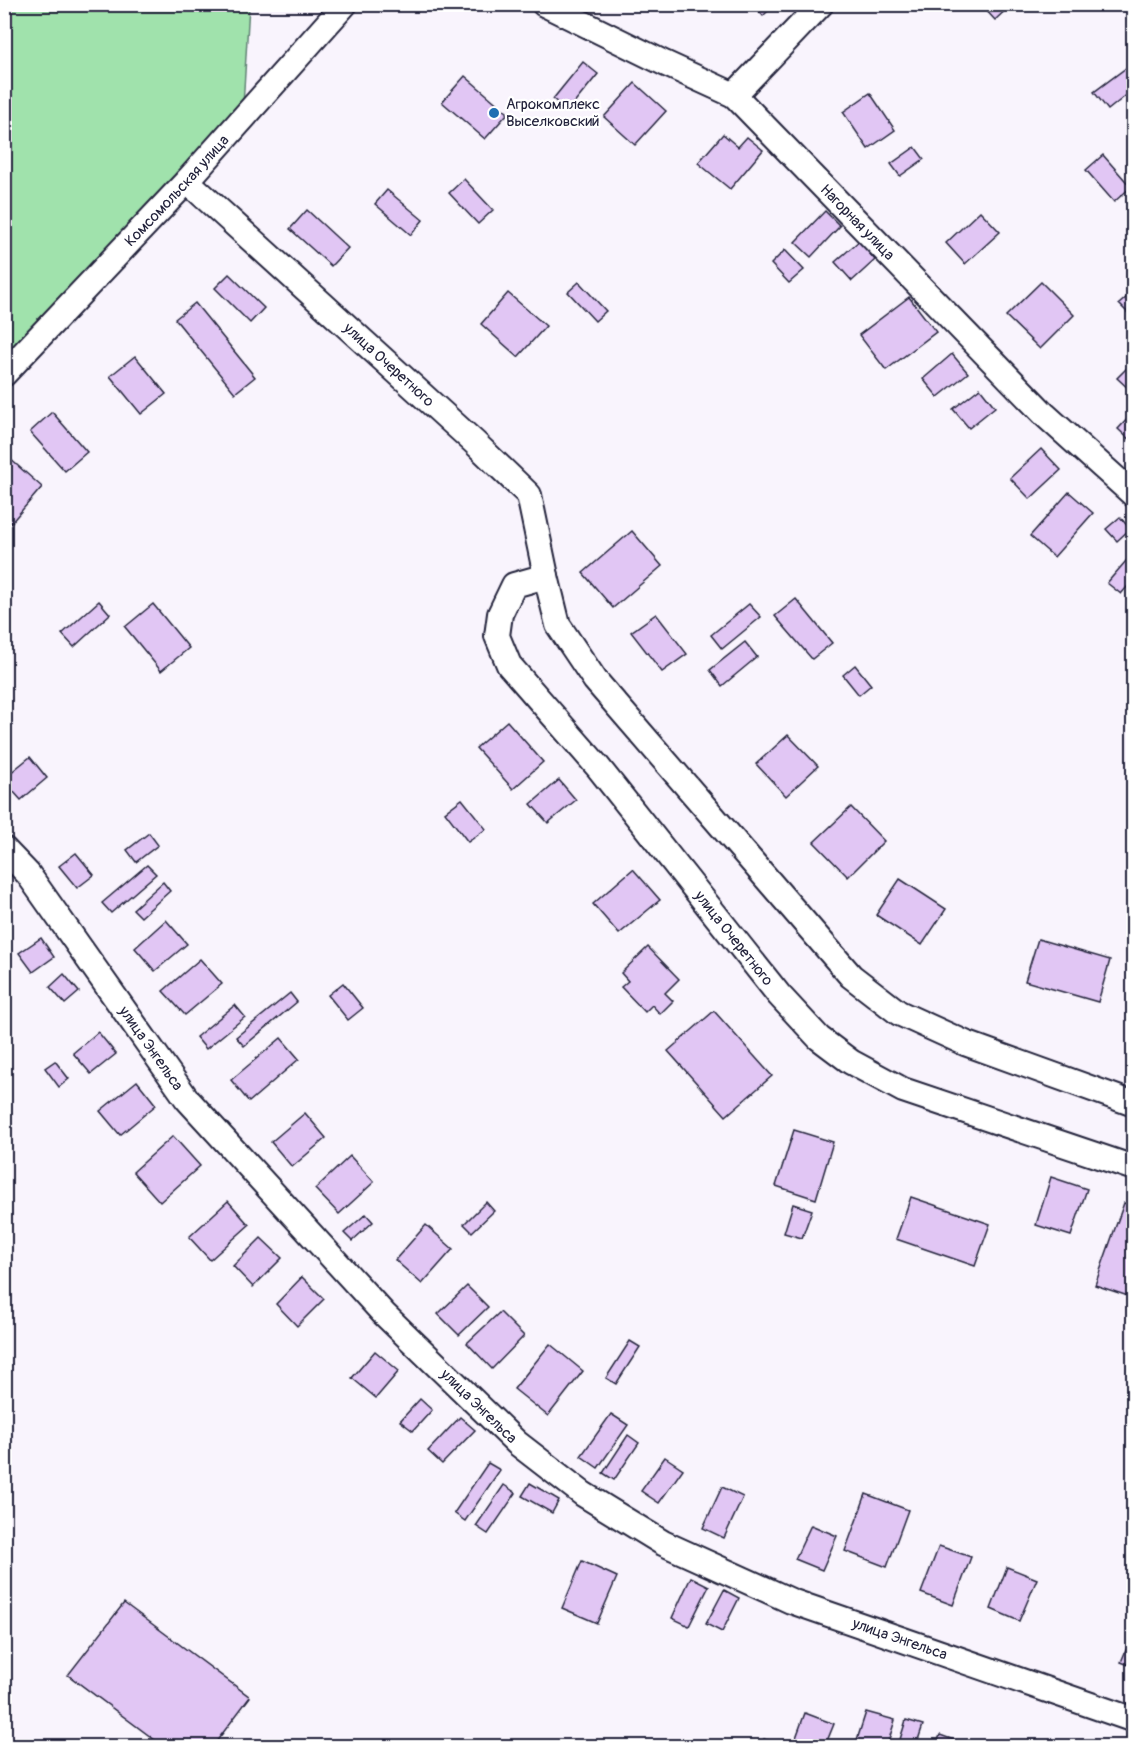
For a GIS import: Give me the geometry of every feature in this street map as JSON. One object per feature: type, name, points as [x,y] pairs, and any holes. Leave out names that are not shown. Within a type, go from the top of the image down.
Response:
[{"type":"street","name":"Комсомольская улица","points":[[4,374],[187,181],[345,4]]},
{"type":"street","name":"Нагорная улица","points":[[544,4],[734,95],[1046,415],[1134,495]]},
{"type":"street","points":[[734,95],[821,4]]},
{"type":"street","name":"улица Очеретного","points":[[187,181],[474,442],[529,495],[558,625],[595,680],[851,976],[899,1013],[965,1043],[1134,1104]]},
{"type":"street","name":"улица Очеретного","points":[[546,576],[514,585],[500,614],[497,636],[509,665],[598,767],[779,994],[819,1038],[851,1062],[903,1090],[1134,1168]]},
{"type":"street","name":"улица Энгельса","points":[[4,849],[28,874],[187,1099],[384,1314],[517,1443],[584,1494],[663,1543],[791,1601],[1134,1720]]},
{"type":"green space","points":[[5,5],[249,5],[243,106],[5,360]]},
{"type":"building","points":[[753,4],[775,4],[763,16]]},
{"type":"building","points":[[986,4],[1012,4],[995,20],[983,7]]},
{"type":"building","points":[[583,62],[598,74],[568,111],[553,99]]},
{"type":"building","points":[[1134,62],[1134,89],[1108,110],[1094,92]]},
{"type":"building","points":[[465,76],[508,113],[485,139],[442,102]]},
{"type":"building","points":[[635,83],[666,111],[635,145],[604,117]]},
{"type":"building","points":[[870,93],[895,130],[868,149],[843,112]]},
{"type":"building","points":[[723,134],[738,147],[747,137],[763,150],[730,189],[698,163]]},
{"type":"building","points":[[915,147],[924,159],[900,176],[891,164]]},
{"type":"building","points":[[1103,155],[1131,187],[1114,202],[1086,170]]},
{"type":"building","points":[[464,179],[493,210],[478,224],[449,193]]},
{"type":"building","points":[[387,190],[423,220],[411,235],[375,204]]},
{"type":"building","points":[[307,210],[348,248],[331,266],[290,229]]},
{"type":"building","points":[[825,211],[840,226],[811,257],[795,242]]},
{"type":"building","points":[[980,211],[1000,232],[965,264],[946,243]]},
{"type":"building","points":[[859,241],[875,260],[852,281],[835,262]]},
{"type":"building","points":[[785,250],[804,270],[789,283],[771,264]]},
{"type":"building","points":[[229,274],[264,308],[250,323],[215,288]]},
{"type":"building","points":[[579,282],[606,311],[595,321],[568,292]]},
{"type":"building","points":[[1041,282],[1074,315],[1040,349],[1006,316]]},
{"type":"building","points":[[1134,291],[1134,319],[1119,304]]},
{"type":"building","points":[[508,293],[546,326],[518,357],[481,324]]},
{"type":"building","points":[[909,297],[936,332],[886,370],[859,335]]},
{"type":"building","points":[[195,303],[255,377],[235,393],[175,319]]},
{"type":"building","points":[[952,354],[968,373],[938,397],[923,379]]},
{"type":"building","points":[[135,356],[166,394],[141,414],[110,376]]},
{"type":"building","points":[[1134,361],[1134,388],[1131,391],[1117,378]]},
{"type":"building","points":[[980,388],[995,407],[969,428],[953,409]]},
{"type":"building","points":[[52,412],[87,452],[65,471],[30,432]]},
{"type":"building","points":[[1134,412],[1134,444],[1118,429]]},
{"type":"building","points":[[1041,449],[1061,470],[1030,499],[1010,478]]},
{"type":"building","points":[[9,458],[42,487],[4,531],[4,463]]},
{"type":"building","points":[[1069,492],[1093,513],[1054,557],[1030,536]]},
{"type":"building","points":[[1120,517],[1130,529],[1117,541],[1106,529]]},
{"type":"building","points":[[632,531],[662,566],[613,608],[583,573]]},
{"type":"building","points":[[1132,554],[1134,556],[1134,579],[1121,594],[1107,583]]},
{"type":"building","points":[[796,599],[832,643],[812,659],[775,616]]},
{"type":"building","points":[[99,601],[110,614],[74,647],[62,634]]},
{"type":"building","points":[[153,604],[189,648],[161,671],[125,627]]},
{"type":"building","points":[[749,604],[761,617],[722,649],[711,635]]},
{"type":"building","points":[[656,614],[687,654],[662,672],[631,632]]},
{"type":"building","points":[[745,642],[757,657],[722,686],[710,670]]},
{"type":"building","points":[[855,665],[871,685],[859,695],[843,675]]},
{"type":"building","points":[[1134,668],[1134,681],[1127,675]]},
{"type":"building","points":[[507,721],[543,762],[513,789],[476,748]]},
{"type":"building","points":[[788,735],[818,766],[786,796],[756,764]]},
{"type":"building","points":[[30,757],[47,778],[21,800],[4,781],[4,778]]},
{"type":"building","points":[[559,780],[576,800],[548,823],[531,804]]},
{"type":"building","points":[[462,799],[486,829],[468,842],[445,812]]},
{"type":"building","points":[[851,807],[884,841],[848,877],[814,842]]},
{"type":"building","points":[[149,833],[158,845],[136,862],[127,850]]},
{"type":"building","points":[[76,853],[94,875],[77,888],[59,866]]},
{"type":"building","points":[[147,865],[156,874],[111,913],[102,903]]},
{"type":"building","points":[[633,869],[660,900],[619,934],[593,904]]},
{"type":"building","points":[[900,879],[946,909],[922,945],[876,915]]},
{"type":"building","points":[[163,882],[170,891],[141,917],[133,909]]},
{"type":"building","points":[[166,920],[187,944],[155,971],[135,948]]},
{"type":"building","points":[[41,938],[54,957],[33,972],[19,953]]},
{"type":"building","points":[[1038,939],[1110,960],[1098,1002],[1025,981]]},
{"type":"building","points":[[648,947],[679,979],[665,993],[673,1001],[660,1014],[652,1005],[645,1012],[621,987],[628,981],[621,973]]},
{"type":"building","points":[[200,959],[222,984],[185,1015],[163,991]]},
{"type":"building","points":[[64,974],[79,992],[65,1004],[50,987]]},
{"type":"building","points":[[343,983],[363,1008],[348,1020],[328,995]]},
{"type":"building","points":[[290,993],[297,1002],[244,1046],[236,1037]]},
{"type":"building","points":[[235,1005],[245,1017],[206,1049],[196,1037]]},
{"type":"building","points":[[714,1011],[772,1076],[726,1116],[668,1051]]},
{"type":"building","points":[[98,1032],[116,1054],[91,1074],[73,1053]]},
{"type":"building","points":[[281,1038],[299,1059],[249,1102],[231,1080]]},
{"type":"building","points":[[55,1061],[69,1079],[59,1087],[45,1068]]},
{"type":"building","points":[[137,1081],[156,1105],[120,1135],[100,1111]]},
{"type":"building","points":[[305,1113],[326,1138],[292,1167],[271,1142]]},
{"type":"building","points":[[794,1130],[833,1142],[816,1199],[776,1186]]},
{"type":"building","points":[[173,1136],[200,1166],[160,1202],[133,1172]]},
{"type":"building","points":[[350,1156],[374,1182],[339,1214],[315,1189]]},
{"type":"building","points":[[1051,1177],[1087,1189],[1071,1236],[1036,1225]]},
{"type":"building","points":[[911,1197],[990,1224],[975,1266],[896,1239]]},
{"type":"building","points":[[228,1201],[249,1225],[210,1260],[189,1237]]},
{"type":"building","points":[[486,1202],[494,1211],[472,1232],[464,1224]]},
{"type":"building","points":[[1124,1203],[1134,1206],[1134,1298],[1095,1285]]},
{"type":"building","points":[[793,1204],[812,1210],[802,1238],[784,1233]]},
{"type":"building","points":[[366,1214],[373,1222],[352,1241],[344,1233]]},
{"type":"building","points":[[426,1225],[453,1249],[422,1284],[395,1260]]},
{"type":"building","points":[[261,1238],[282,1258],[253,1287],[233,1266]]},
{"type":"building","points":[[302,1277],[324,1299],[297,1326],[276,1304]]},
{"type":"building","points":[[467,1286],[488,1307],[459,1335],[438,1314]]},
{"type":"building","points":[[500,1312],[524,1336],[492,1369],[467,1343]]},
{"type":"building","points":[[630,1341],[640,1347],[616,1384],[606,1378]]},
{"type":"building","points":[[550,1344],[583,1371],[548,1416],[514,1389]]},
{"type":"building","points":[[375,1351],[399,1371],[376,1398],[352,1378]]},
{"type":"building","points":[[420,1399],[432,1410],[413,1431],[400,1421]]},
{"type":"building","points":[[611,1414],[628,1425],[598,1468],[581,1456]]},
{"type":"building","points":[[460,1417],[475,1430],[442,1464],[428,1451]]},
{"type":"building","points":[[628,1435],[639,1443],[614,1480],[603,1473]]},
{"type":"building","points":[[665,1457],[683,1469],[659,1503],[641,1491]]},
{"type":"building","points":[[488,1463],[500,1470],[465,1521],[454,1513]]},
{"type":"building","points":[[530,1483],[559,1500],[552,1513],[522,1496]]},
{"type":"building","points":[[504,1485],[516,1493],[488,1534],[476,1526]]},
{"type":"building","points":[[722,1487],[743,1497],[724,1538],[703,1528]]},
{"type":"building","points":[[866,1494],[908,1510],[887,1567],[845,1551]]},
{"type":"building","points":[[811,1525],[837,1536],[822,1570],[795,1559]]},
{"type":"building","points":[[939,1546],[971,1557],[953,1605],[921,1593]]},
{"type":"building","points":[[582,1561],[617,1577],[597,1623],[562,1608]]},
{"type":"building","points":[[1007,1567],[1037,1579],[1019,1621],[991,1609]]},
{"type":"building","points":[[691,1577],[709,1586],[689,1626],[672,1618]]},
{"type":"building","points":[[724,1590],[739,1598],[722,1632],[706,1624]]},
{"type":"building","points":[[124,1603],[250,1697],[213,1746],[163,1746],[68,1675]]},
{"type":"building","points":[[1134,1631],[1134,1667],[1121,1662]]},
{"type":"building","points":[[866,1712],[895,1720],[887,1746],[855,1746]]},
{"type":"building","points":[[805,1713],[834,1724],[825,1746],[793,1746]]},
{"type":"building","points":[[906,1720],[923,1725],[916,1746],[898,1746]]},
{"type":"building","points":[[940,1735],[968,1745],[936,1746]]},
{"type":"building","points":[[764,1739],[780,1745],[780,1746],[761,1746]]},
{"type":"building","points":[[1044,1742],[1056,1746],[1042,1746]]},
{"type":"place","name":"Агрокомплекс Выселковский","points":[[494,113]]}]
